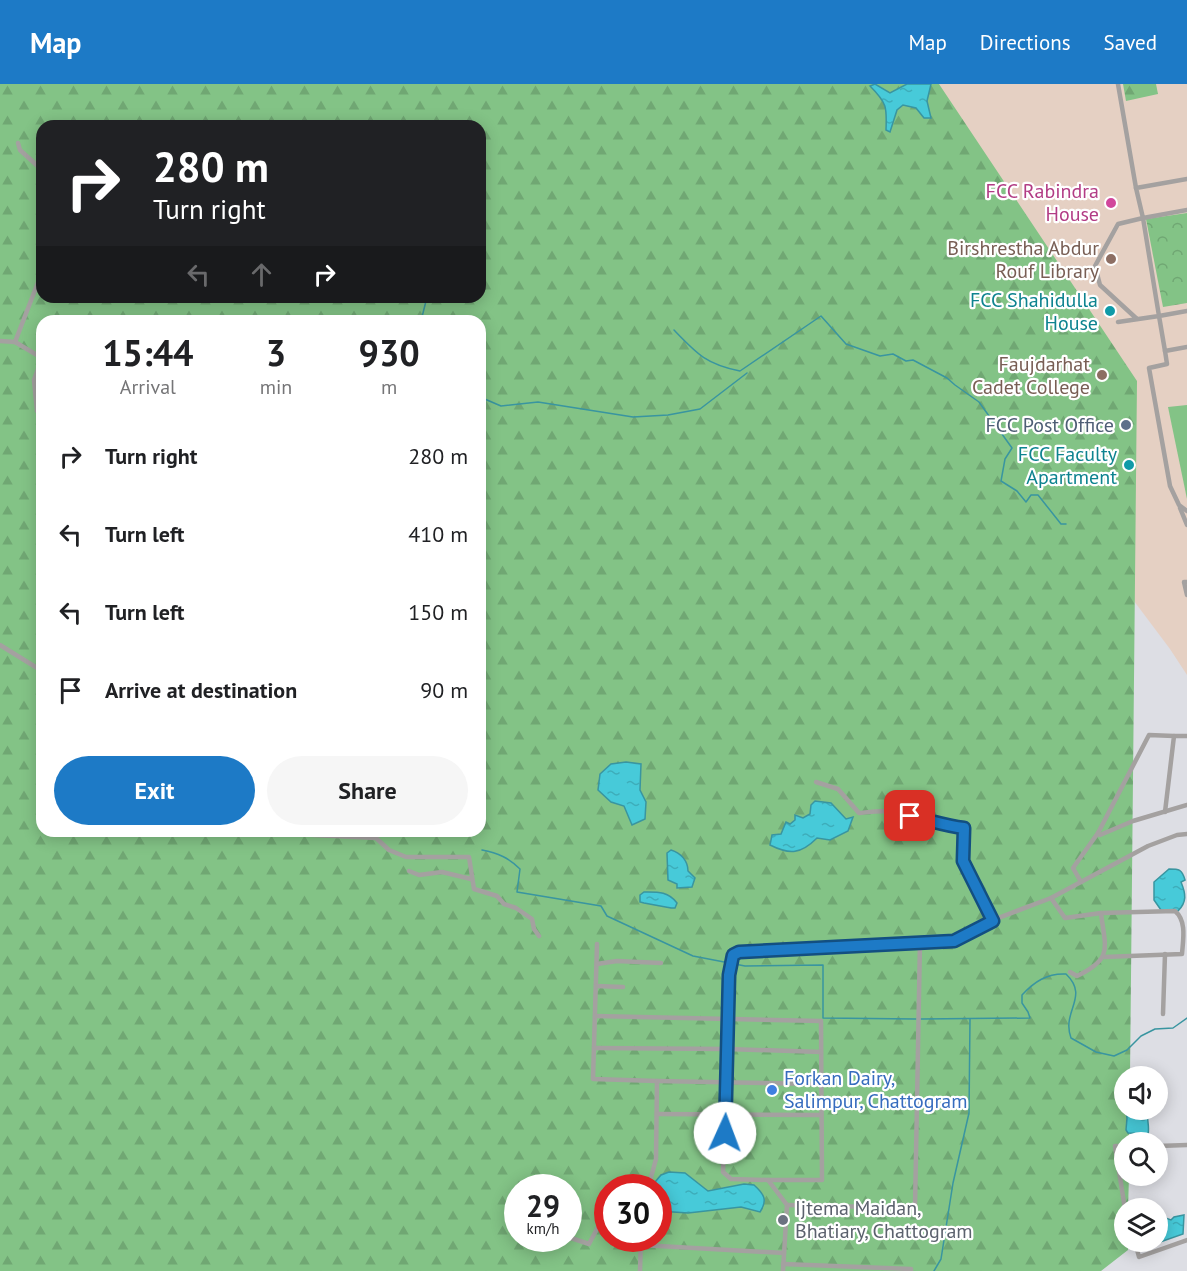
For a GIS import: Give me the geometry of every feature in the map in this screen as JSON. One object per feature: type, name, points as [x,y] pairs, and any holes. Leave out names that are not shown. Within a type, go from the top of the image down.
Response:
[{"type":"street","points":[[1118,84],[1167,363],[1149,368],[1170,486],[1187,525]]},
{"type":"street","points":[[18,143],[20,150],[36,165]]},
{"type":"street","points":[[1136,188],[1187,179]]},
{"type":"street","points":[[1137,319],[1100,285],[1095,266],[1118,224],[1187,210]]},
{"type":"street","points":[[15,342],[36,288]]},
{"type":"street","points":[[1118,322],[1187,311]]},
{"type":"street","points":[[0,341],[15,342],[36,354]]},
{"type":"street","points":[[1165,351],[1187,347]]},
{"type":"street","points":[[36,374],[34,380],[36,401]]},
{"type":"street","points":[[1179,505],[1187,511]]},
{"type":"street","points":[[1187,582],[1185,582],[1187,595]]},
{"type":"street","points":[[0,645],[36,667]]},
{"type":"street","points":[[1082,882],[1073,868],[1098,833],[1149,735],[1187,736]]},
{"type":"street","points":[[1165,812],[1174,736]]},
{"type":"street","points":[[816,782],[838,789],[859,813],[892,811],[942,825],[964,828],[963,861],[993,921]]},
{"type":"street","points":[[1098,833],[1100,836],[1133,821],[1187,805]]},
{"type":"street","points":[[595,1016],[728,1019],[821,1021],[822,1180],[731,1179],[723,1172],[726,1114],[726,1082],[728,1019],[729,975],[733,955],[739,952],[954,941],[993,921],[1051,898],[1148,846],[1177,835],[1187,834]]},
{"type":"street","points":[[350,837],[376,838],[389,850],[406,857],[469,857],[474,889],[497,896],[504,904],[516,908],[532,919],[534,929],[539,936]]},
{"type":"street","points":[[409,872],[419,875],[442,872],[471,879]]},
{"type":"street","points":[[1051,898],[1065,918],[1175,911],[1179,914],[1184,927],[1185,951],[1182,954],[1104,957],[1077,976],[1070,972]]},
{"type":"street","points":[[1101,914],[1107,949],[1104,957]]},
{"type":"street","points":[[787,1205],[915,1208],[920,942]]},
{"type":"street","points":[[597,944],[593,1079],[821,1084]]},
{"type":"street","points":[[1163,1014],[1165,954]]},
{"type":"street","points":[[597,964],[617,961],[661,963]]},
{"type":"street","points":[[596,986],[623,987]]},
{"type":"street","points":[[594,1048],[821,1052]]},
{"type":"street","points":[[652,1174],[656,1159],[657,1081]]},
{"type":"street","points":[[657,1114],[822,1115]]},
{"type":"street","points":[[1168,1146],[1187,1145]]},
{"type":"street","points":[[768,1180],[787,1205],[783,1271]]},
{"type":"street","points":[[582,1242],[589,1244],[594,1235]]},
{"type":"street","points":[[1168,1247],[1187,1240]]},
{"type":"street","points":[[672,1244],[784,1253]]},
{"type":"street","points":[[640,1271],[641,1252]]},
{"type":"street","points":[[1138,1252],[1139,1257],[1153,1252]]},
{"type":"street","points":[[783,1264],[911,1269],[911,1271]]},
{"type":"shaded area","name":"Faujdarhat Cadet College","points":[[816,84],[1187,84],[1187,675],[1134,601]]},
{"type":"green space","points":[[0,84],[939,84],[1137,381],[1130,1066],[1114,1066],[1114,1120],[1129,1120],[1129,1132],[1114,1132],[1114,1186],[1129,1186],[1128,1198],[1114,1198],[1114,1252],[1125,1252],[1101,1271],[0,1271]]},
{"type":"green space","points":[[1123,84],[1156,84],[1158,94],[1126,101]]},
{"type":"green space","points":[[1187,213],[1187,303],[1163,307],[1146,219]]},
{"type":"green space","points":[[1187,405],[1187,499],[1168,407]]},
{"type":"water","points":[[875,84],[890,93],[907,84],[931,84],[927,101],[931,118],[924,118],[916,108],[903,105],[897,110],[890,132],[886,130],[885,106],[870,86]]},
{"type":"water","points":[[626,762],[641,764],[640,790],[646,802],[645,819],[632,825],[624,806],[611,802],[598,790],[600,774],[611,764]]},
{"type":"water","points":[[815,801],[831,803],[846,819],[853,817],[848,831],[830,840],[817,838],[806,847],[795,851],[770,845],[772,835],[781,834],[786,822],[790,824],[795,820],[795,815],[803,818],[810,814],[811,805]]},
{"type":"water","points":[[671,850],[681,855],[688,871],[695,878],[692,887],[677,888],[677,884],[668,880],[667,853]]},
{"type":"water","points":[[1169,869],[1180,870],[1185,880],[1181,882],[1185,894],[1184,901],[1178,911],[1161,910],[1154,900],[1154,882]]},
{"type":"water","points":[[644,892],[670,896],[677,903],[675,908],[640,902],[640,895]]},
{"type":"water","points":[[1127,1120],[1148,1120],[1148,1132],[1127,1132]]},
{"type":"water","points":[[685,1173],[708,1191],[744,1184],[754,1185],[762,1194],[764,1204],[760,1212],[741,1207],[688,1213],[672,1212],[672,1174],[664,1174]]},
{"type":"water","points":[[1184,1215],[1183,1234],[1168,1239],[1168,1219],[1171,1220]]},
{"type":"waterway","points":[[422,315],[426,303]]},
{"type":"waterway","points":[[674,330],[703,357],[719,365],[740,371],[821,316],[846,344],[880,356],[893,354],[906,361],[913,360],[947,378],[979,402],[1012,448],[1005,459],[1001,481],[1017,491],[1026,502],[1031,495],[1038,495],[1061,524],[1066,524]]},
{"type":"waterway","points":[[486,400],[501,406],[538,402],[633,417],[668,415],[700,409],[747,373]]},
{"type":"waterway","points":[[482,850],[503,856],[520,869],[517,892],[601,906],[607,916],[693,956],[745,966],[823,965],[823,1018],[916,1019]]},
{"type":"waterway","points":[[921,1019],[1030,1018],[1022,1003],[1022,995],[1041,979],[1059,974],[1066,974],[1076,990],[1069,1020],[1071,1038],[1096,1052],[1114,1056],[1127,1050],[1141,1036],[1155,1029],[1173,1028],[1187,1018]]},
{"type":"waterway","points":[[934,1271],[941,1259],[953,1183],[969,1113],[970,1019]]},
{"type":"place","name":"FCC Rabindra House","points":[[1111,203]]},
{"type":"place","name":"Birshrestha Abdur Rouf Library","points":[[1111,259]]},
{"type":"place","name":"FCC Shahidulla House","points":[[1110,311]]},
{"type":"place","name":"Faujdarhat Cadet College","points":[[1102,375]]},
{"type":"place","name":"FCC Post Office","points":[[1126,425]]},
{"type":"place","name":"FCC Faculty Apartment","points":[[1129,465]]},
{"type":"place","name":"Forkan Dairy, Salimpur, Chattogram","points":[[772,1090]]},
{"type":"place","name":"Ijtema Maidan, Bhatiary, Chattogram","points":[[783,1220]]},
{"type":"route","points":[[725,1133],[729,975],[733,955],[739,952],[954,941],[993,921],[963,861],[964,828],[942,825],[910,816]]}]
